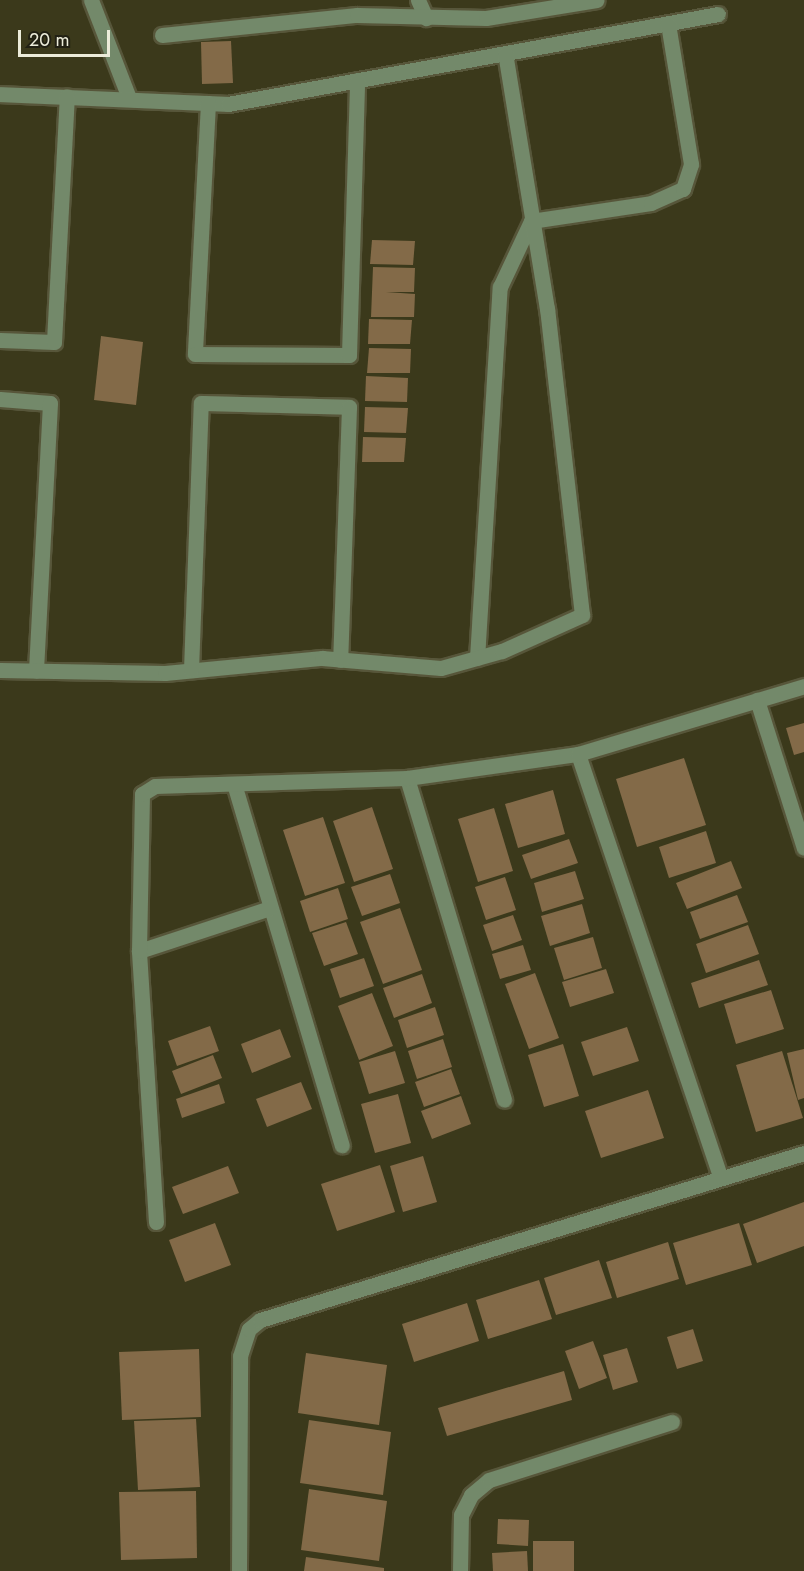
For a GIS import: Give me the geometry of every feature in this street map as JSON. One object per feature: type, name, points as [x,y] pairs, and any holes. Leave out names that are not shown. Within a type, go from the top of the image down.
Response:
[{"type":"street","points":[[92,0],[129,98]]},
{"type":"street","points":[[418,0],[426,18]]},
{"type":"street","points":[[162,35],[357,15],[486,18],[597,0]]},
{"type":"street","points":[[0,94],[228,104],[718,14]]},
{"type":"street","points":[[531,221],[651,203],[683,189],[691,164],[668,24]]},
{"type":"street","points":[[0,670],[191,670],[340,660],[441,668],[477,658],[582,615],[531,221],[505,53]]},
{"type":"street","points":[[208,103],[195,354],[349,355],[357,80]]},
{"type":"street","points":[[0,340],[54,342],[67,96]]},
{"type":"street","points":[[477,658],[500,287],[531,221]]},
{"type":"street","points":[[0,399],[50,403],[36,671]]},
{"type":"street","points":[[191,670],[201,403],[349,407],[340,660]]},
{"type":"street","points":[[156,1222],[139,951],[142,794],[155,786],[235,787],[407,778],[578,754],[804,686]]},
{"type":"street","points":[[757,700],[804,848]]},
{"type":"street","points":[[578,754],[720,1176]]},
{"type":"street","points":[[407,778],[504,1100]]},
{"type":"street","points":[[235,787],[342,1145]]},
{"type":"street","points":[[139,951],[270,908]]},
{"type":"street","points":[[239,1571],[240,1356],[249,1329],[279,1311],[720,1176],[804,1153]]},
{"type":"street","points":[[460,1571],[461,1515],[471,1495],[489,1480],[672,1422]]},
{"type":"building","points":[[231,41],[233,83],[202,84],[201,42]]},
{"type":"building","points":[[372,240],[415,241],[413,265],[370,264]]},
{"type":"building","points":[[373,267],[415,268],[414,292],[386,292],[415,294],[414,317],[371,317]]},
{"type":"building","points":[[369,319],[412,320],[410,344],[368,344]]},
{"type":"building","points":[[101,336],[143,342],[136,405],[94,400]]},
{"type":"building","points":[[369,348],[411,349],[410,373],[367,373]]},
{"type":"building","points":[[366,376],[408,378],[407,402],[365,401]]},
{"type":"building","points":[[365,407],[408,408],[406,433],[364,432]]},
{"type":"building","points":[[363,437],[406,438],[404,462],[362,462]]},
{"type":"building","points":[[804,723],[804,752],[794,755],[786,728]]},
{"type":"building","points":[[684,758],[706,825],[637,847],[616,779]]},
{"type":"building","points":[[553,790],[565,834],[518,848],[505,804]]},
{"type":"building","points":[[372,807],[393,869],[354,882],[333,821]]},
{"type":"building","points":[[494,808],[513,871],[478,882],[458,819]]},
{"type":"building","points":[[323,817],[345,883],[305,896],[283,830]]},
{"type":"building","points":[[706,831],[716,863],[669,878],[659,847]]},
{"type":"building","points":[[569,839],[578,863],[531,879],[522,855]]},
{"type":"building","points":[[731,861],[742,888],[687,909],[676,883]]},
{"type":"building","points":[[575,871],[584,899],[542,912],[534,883]]},
{"type":"building","points":[[390,874],[400,903],[362,916],[351,887]]},
{"type":"building","points":[[505,877],[516,910],[486,920],[475,887]]},
{"type":"building","points":[[338,888],[348,919],[310,932],[300,901]]},
{"type":"building","points":[[737,895],[748,922],[700,939],[690,912]]},
{"type":"building","points":[[582,904],[590,933],[550,946],[541,916]]},
{"type":"building","points":[[400,908],[422,970],[383,984],[360,922]]},
{"type":"building","points":[[513,915],[522,940],[492,951],[483,925]]},
{"type":"building","points":[[346,922],[358,954],[324,966],[312,933]]},
{"type":"building","points":[[748,925],[759,954],[706,973],[696,944]]},
{"type":"building","points":[[593,937],[602,968],[564,980],[554,948]]},
{"type":"building","points":[[523,945],[531,970],[500,979],[492,954]]},
{"type":"building","points":[[364,958],[374,986],[340,998],[330,969]]},
{"type":"building","points":[[759,960],[768,985],[699,1008],[691,983]]},
{"type":"building","points":[[606,969],[614,993],[570,1007],[562,982]]},
{"type":"building","points":[[535,973],[559,1038],[529,1049],[505,984]]},
{"type":"building","points":[[422,974],[432,1003],[394,1018],[383,988]]},
{"type":"building","points":[[771,990],[784,1029],[736,1044],[724,1004]]},
{"type":"building","points":[[372,993],[393,1046],[359,1060],[338,1006]]},
{"type":"building","points":[[435,1007],[444,1035],[407,1048],[398,1020]]},
{"type":"building","points":[[210,1026],[219,1051],[177,1066],[168,1041]]},
{"type":"building","points":[[627,1027],[639,1061],[593,1076],[581,1042]]},
{"type":"building","points":[[280,1029],[291,1057],[252,1073],[241,1044]]},
{"type":"building","points":[[443,1039],[452,1067],[417,1079],[408,1051]]},
{"type":"building","points":[[563,1044],[579,1096],[544,1107],[528,1055]]},
{"type":"building","points":[[804,1049],[804,1098],[798,1100],[787,1053]]},
{"type":"building","points":[[395,1051],[405,1083],[369,1094],[359,1062]]},
{"type":"building","points":[[782,1051],[803,1118],[756,1132],[736,1065]]},
{"type":"building","points":[[213,1055],[222,1078],[181,1094],[172,1071]]},
{"type":"building","points":[[451,1069],[460,1094],[424,1107],[415,1082]]},
{"type":"building","points":[[301,1082],[312,1109],[267,1127],[256,1099]]},
{"type":"building","points":[[219,1084],[225,1103],[182,1118],[176,1099]]},
{"type":"building","points":[[648,1090],[664,1138],[601,1158],[585,1111]]},
{"type":"building","points":[[398,1094],[411,1143],[375,1153],[361,1104]]},
{"type":"building","points":[[461,1096],[471,1124],[432,1139],[421,1111]]},
{"type":"building","points":[[423,1156],[437,1202],[403,1212],[390,1166]]},
{"type":"building","points":[[380,1165],[395,1212],[337,1231],[321,1184]]},
{"type":"building","points":[[228,1166],[239,1193],[183,1214],[172,1187]]},
{"type":"building","points":[[804,1202],[804,1246],[757,1263],[743,1224]]},
{"type":"building","points":[[215,1223],[231,1265],[185,1282],[169,1240]]},
{"type":"building","points":[[739,1223],[752,1265],[686,1285],[673,1243]]},
{"type":"building","points":[[668,1242],[679,1279],[617,1298],[606,1262]]},
{"type":"building","points":[[599,1260],[612,1298],[556,1315],[544,1278]]},
{"type":"building","points":[[539,1280],[552,1319],[488,1339],[476,1300]]},
{"type":"building","points":[[467,1303],[479,1341],[414,1362],[402,1324]]},
{"type":"building","points":[[693,1329],[703,1361],[677,1369],[667,1337]]},
{"type":"building","points":[[593,1341],[607,1378],[579,1389],[565,1351]]},
{"type":"building","points":[[627,1348],[638,1382],[613,1390],[603,1355]]},
{"type":"building","points":[[199,1349],[201,1417],[122,1420],[119,1352]]},
{"type":"building","points":[[306,1353],[387,1365],[379,1425],[298,1413]]},
{"type":"building","points":[[564,1371],[572,1400],[447,1436],[438,1408]]},
{"type":"building","points":[[196,1419],[200,1487],[138,1490],[134,1421]]},
{"type":"building","points":[[309,1420],[391,1432],[383,1495],[300,1483]]},
{"type":"building","points":[[309,1489],[387,1501],[379,1561],[301,1550]]},
{"type":"building","points":[[196,1491],[197,1558],[121,1560],[119,1492]]},
{"type":"building","points":[[498,1519],[529,1520],[528,1546],[497,1544]]},
{"type":"building","points":[[533,1541],[574,1541],[574,1571],[533,1571]]},
{"type":"building","points":[[527,1551],[528,1571],[493,1571],[492,1553]]},
{"type":"building","points":[[306,1557],[384,1568],[384,1571],[304,1571]]}]
